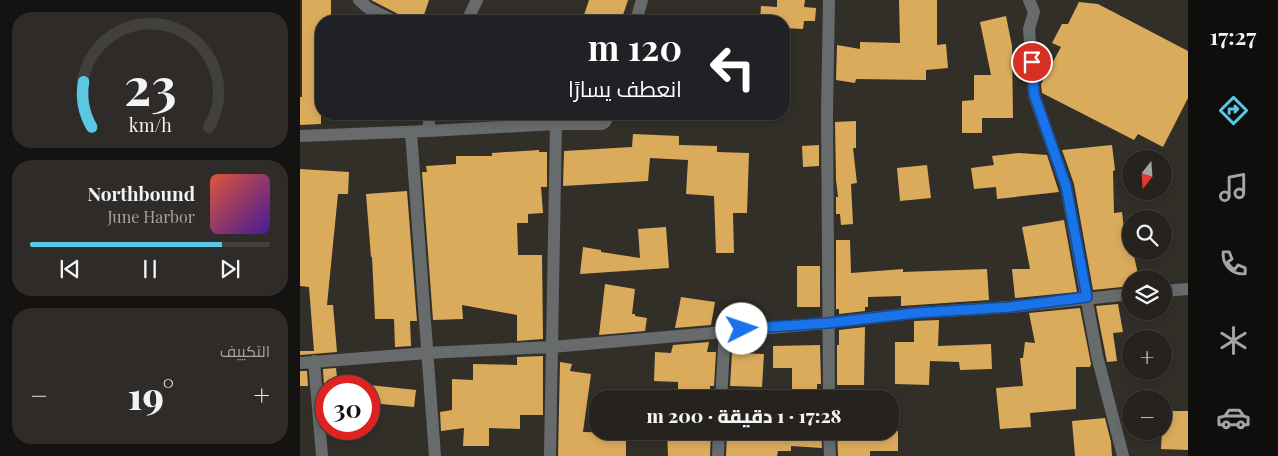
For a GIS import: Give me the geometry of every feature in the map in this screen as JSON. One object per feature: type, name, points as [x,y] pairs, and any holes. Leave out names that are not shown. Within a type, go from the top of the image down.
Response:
[{"type":"street","points":[[359,0],[368,8],[382,15]]},
{"type":"street","points":[[470,15],[477,0]]},
{"type":"street","points":[[638,15],[642,0]]},
{"type":"street","points":[[829,0],[827,112],[829,390]]},
{"type":"street","points":[[1029,0],[1034,12],[1029,29],[1034,94],[1066,186],[1097,356],[1123,456]]},
{"type":"street","points":[[428,132],[429,120]]},
{"type":"street","points":[[300,136],[428,132],[556,124],[602,124],[606,120]]},
{"type":"street","points":[[550,456],[556,124]]},
{"type":"street","points":[[411,132],[435,456]]},
{"type":"street","points":[[1172,290],[1188,289]]},
{"type":"street","points":[[300,363],[552,346],[725,330],[828,323],[916,313],[1010,307],[1122,295]]},
{"type":"street","points":[[721,390],[725,330]]},
{"type":"street","points":[[314,361],[322,456]]},
{"type":"street","points":[[718,456],[719,440]]},
{"type":"street","points":[[830,440],[830,456]]},
{"type":"building","points":[[302,0],[331,0],[331,15],[315,15],[315,120],[321,120],[321,124],[300,125],[300,97],[302,97]]},
{"type":"building","points":[[371,0],[429,0],[424,15],[398,14]]},
{"type":"building","points":[[589,0],[628,0],[623,15],[584,15]]},
{"type":"building","points":[[777,0],[805,0],[804,7],[816,8],[815,21],[804,21],[803,29],[790,28],[790,15],[760,15],[761,6],[777,7]]},
{"type":"building","points":[[899,0],[937,0],[937,45],[946,44],[948,68],[926,70],[926,80],[856,79],[855,83],[836,80],[837,45],[860,49],[860,42],[900,43]]},
{"type":"building","points":[[1079,2],[1098,4],[1188,51],[1188,98],[1163,147],[1138,134],[1134,140],[1042,93],[1041,84],[1061,47],[1052,43],[1062,24],[1068,24]]},
{"type":"building","points":[[1006,16],[1012,46],[1013,118],[982,118],[982,133],[962,133],[962,101],[974,100],[974,75],[991,75],[980,22]]},
{"type":"building","points":[[856,121],[856,148],[853,148],[857,183],[851,184],[853,224],[841,225],[840,214],[836,214],[836,197],[838,197],[835,122]]},
{"type":"building","points":[[633,134],[679,136],[679,145],[717,146],[717,152],[749,153],[747,213],[733,213],[734,253],[716,253],[714,196],[686,194],[688,160],[650,158],[648,181],[563,186],[564,151],[632,147]]},
{"type":"building","points":[[819,145],[819,166],[803,167],[802,146]]},
{"type":"building","points":[[1112,145],[1115,170],[1113,171],[1114,213],[1122,212],[1122,260],[1135,260],[1137,270],[1122,270],[1122,287],[1093,290],[1074,184],[1062,150]]},
{"type":"building","points":[[539,150],[539,152],[547,152],[547,187],[541,187],[543,213],[528,214],[528,223],[517,223],[518,255],[542,255],[543,339],[517,341],[517,315],[462,305],[463,319],[433,320],[422,172],[427,172],[426,166],[456,164],[456,156],[492,156],[492,153]]},
{"type":"building","points":[[1019,153],[1047,155],[1059,192],[997,199],[996,187],[974,189],[971,168],[994,165],[992,156]]},
{"type":"building","points":[[927,165],[931,198],[900,201],[897,168]]},
{"type":"building","points":[[300,169],[349,172],[348,194],[338,194],[327,305],[333,305],[337,352],[300,355],[300,351],[314,351],[309,287],[300,286]]},
{"type":"building","points":[[407,191],[417,321],[410,321],[411,346],[395,347],[394,319],[375,319],[366,194]]},
{"type":"building","points":[[1064,220],[1077,292],[1015,298],[1012,269],[1030,269],[1022,227]]},
{"type":"building","points":[[666,227],[669,268],[580,274],[583,247],[640,258],[638,229]]},
{"type":"building","points":[[836,240],[850,240],[851,273],[903,269],[903,272],[987,269],[989,300],[901,306],[901,296],[868,297],[868,307],[865,307],[865,311],[839,314],[839,309],[836,309]]},
{"type":"building","points":[[797,266],[820,266],[820,307],[797,307]]},
{"type":"building","points":[[605,284],[635,289],[632,314],[647,318],[645,331],[599,335]]},
{"type":"building","points":[[681,297],[715,302],[711,325],[675,328]]},
{"type":"building","points":[[1118,304],[1123,330],[1122,332],[1113,333],[1117,361],[1107,362],[1096,306]]},
{"type":"building","points":[[1080,308],[1091,364],[1090,367],[1076,367],[1076,409],[1030,413],[1031,427],[1000,429],[996,388],[1023,386],[1020,358],[1023,358],[1025,342],[1035,343],[1029,313]]},
{"type":"building","points":[[939,320],[938,346],[991,344],[992,369],[960,370],[959,362],[930,361],[929,385],[895,384],[895,342],[914,342],[914,321]]},
{"type":"building","points":[[865,327],[864,385],[837,385],[839,330]]},
{"type":"building","points":[[709,342],[707,352],[716,352],[714,386],[710,386],[710,390],[678,390],[678,382],[654,381],[655,352],[671,353],[673,345]]},
{"type":"building","points":[[820,345],[821,384],[817,384],[817,390],[792,390],[792,368],[773,368],[773,346]]},
{"type":"building","points":[[732,353],[764,354],[762,387],[730,386]]},
{"type":"building","points":[[543,356],[543,415],[520,415],[520,429],[489,428],[489,446],[463,446],[464,428],[441,431],[440,412],[452,410],[452,379],[473,380],[473,364],[517,365],[517,357]]},
{"type":"building","points":[[560,362],[572,364],[570,371],[591,374],[583,432],[589,432],[589,440],[626,440],[626,456],[558,456]]},
{"type":"building","points":[[336,368],[337,375],[323,375],[323,369]]},
{"type":"building","points":[[300,371],[307,371],[308,386],[300,386]]},
{"type":"building","points":[[380,386],[416,390],[414,407],[381,404]]},
{"type":"building","points":[[1172,411],[1188,411],[1188,450],[1161,449],[1162,440],[1172,440]]},
{"type":"building","points":[[1105,418],[1111,442],[1112,456],[1075,456],[1072,421]]},
{"type":"building","points":[[667,440],[711,440],[710,456],[668,456]]},
{"type":"building","points":[[727,440],[822,440],[822,448],[791,446],[791,451],[778,451],[777,456],[726,456]]},
{"type":"building","points":[[837,440],[898,440],[898,451],[870,451],[870,456],[838,456]]},
{"type":"route","points":[[742,329],[828,323],[916,313],[1010,307],[1087,297],[1066,186],[1034,94],[1032,62]]}]
